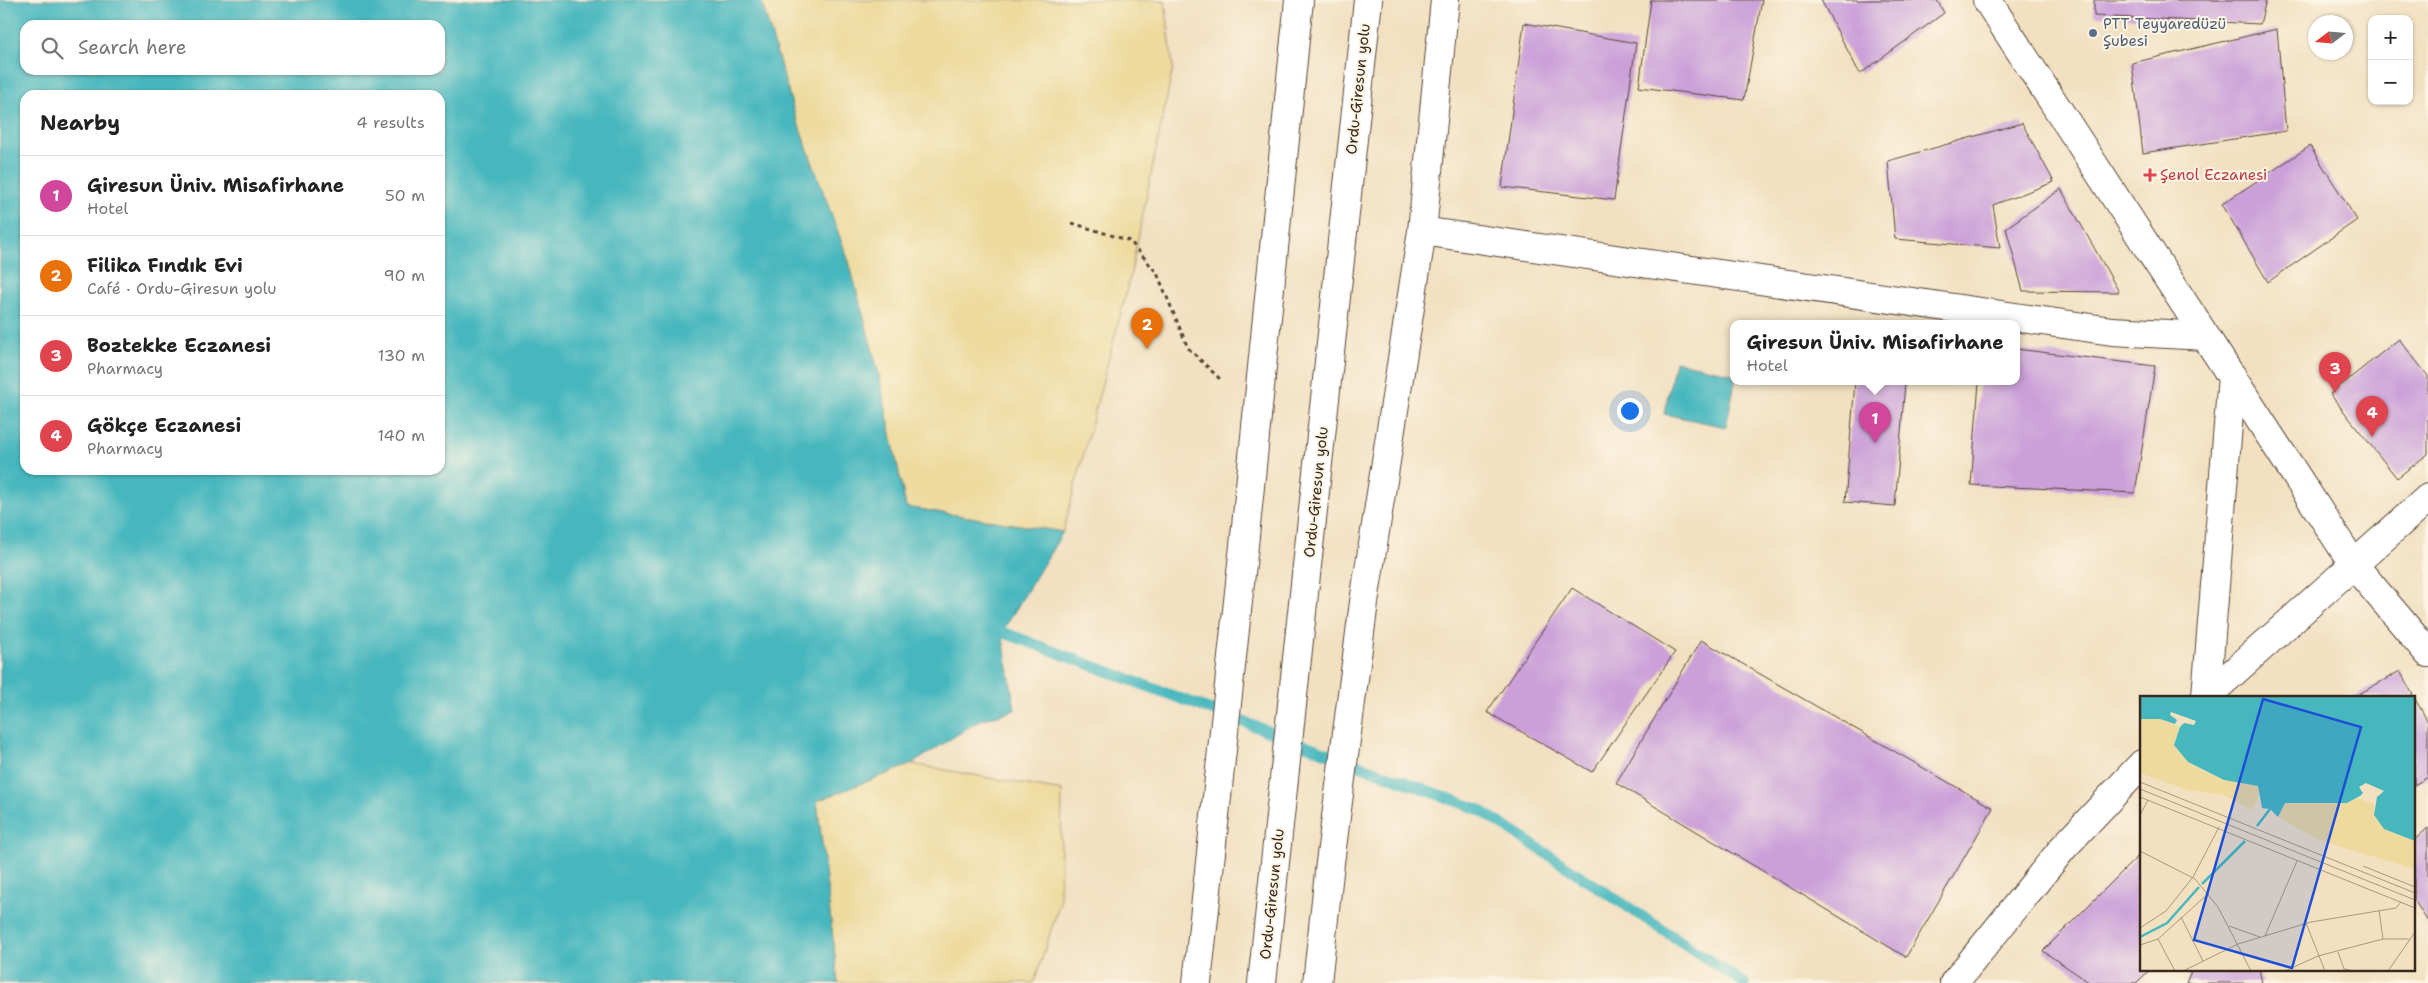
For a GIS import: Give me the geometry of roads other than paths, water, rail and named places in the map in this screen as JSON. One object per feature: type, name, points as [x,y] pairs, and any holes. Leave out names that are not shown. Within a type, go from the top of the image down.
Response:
[{"type":"main road","points":[[1197,983],[1245,536],[1299,0]]},
{"type":"main road","name":"Ordu-Giresun yolu","points":[[1262,983],[1368,0]]},
{"type":"main road","points":[[1317,983],[1330,863],[1364,602],[1422,231],[1445,0]]},
{"type":"main road","points":[[1987,0],[2354,565],[2428,653]]},
{"type":"main road","points":[[1422,231],[2112,331],[2205,336]]},
{"type":"main road","points":[[2206,696],[2232,376]]},
{"type":"main road","points":[[2206,696],[2428,498]]},
{"type":"main road","points":[[1960,981],[2063,848],[2140,766]]},
{"type":"water","points":[[0,0],[761,0],[795,115],[849,262],[878,371],[906,507],[1063,532],[1002,632],[1015,710],[980,720],[912,764],[817,801],[838,983],[0,983]]},
{"type":"water","points":[[1675,361],[1730,373],[1730,385],[1734,385],[1726,427],[1664,414]]},
{"type":"waterway","points":[[1002,632],[1480,810],[1744,983]]},
{"type":"place","name":"PTT Teyyaredüzü Şubesi","points":[[2093,33]]},
{"type":"place","name":"Şenol Eczanesi","points":[[2150,175]]},
{"type":"place","name":"Filika Fındık Evi","points":[[1147,349]]},
{"type":"place","name":"Boztekke Eczanesi","points":[[2335,393]]},
{"type":"place","name":"Gökçe Eczanesi","points":[[2372,437]]},
{"type":"place","name":"Giresun Üniv. Misafirhane","points":[[1875,443]]}]
